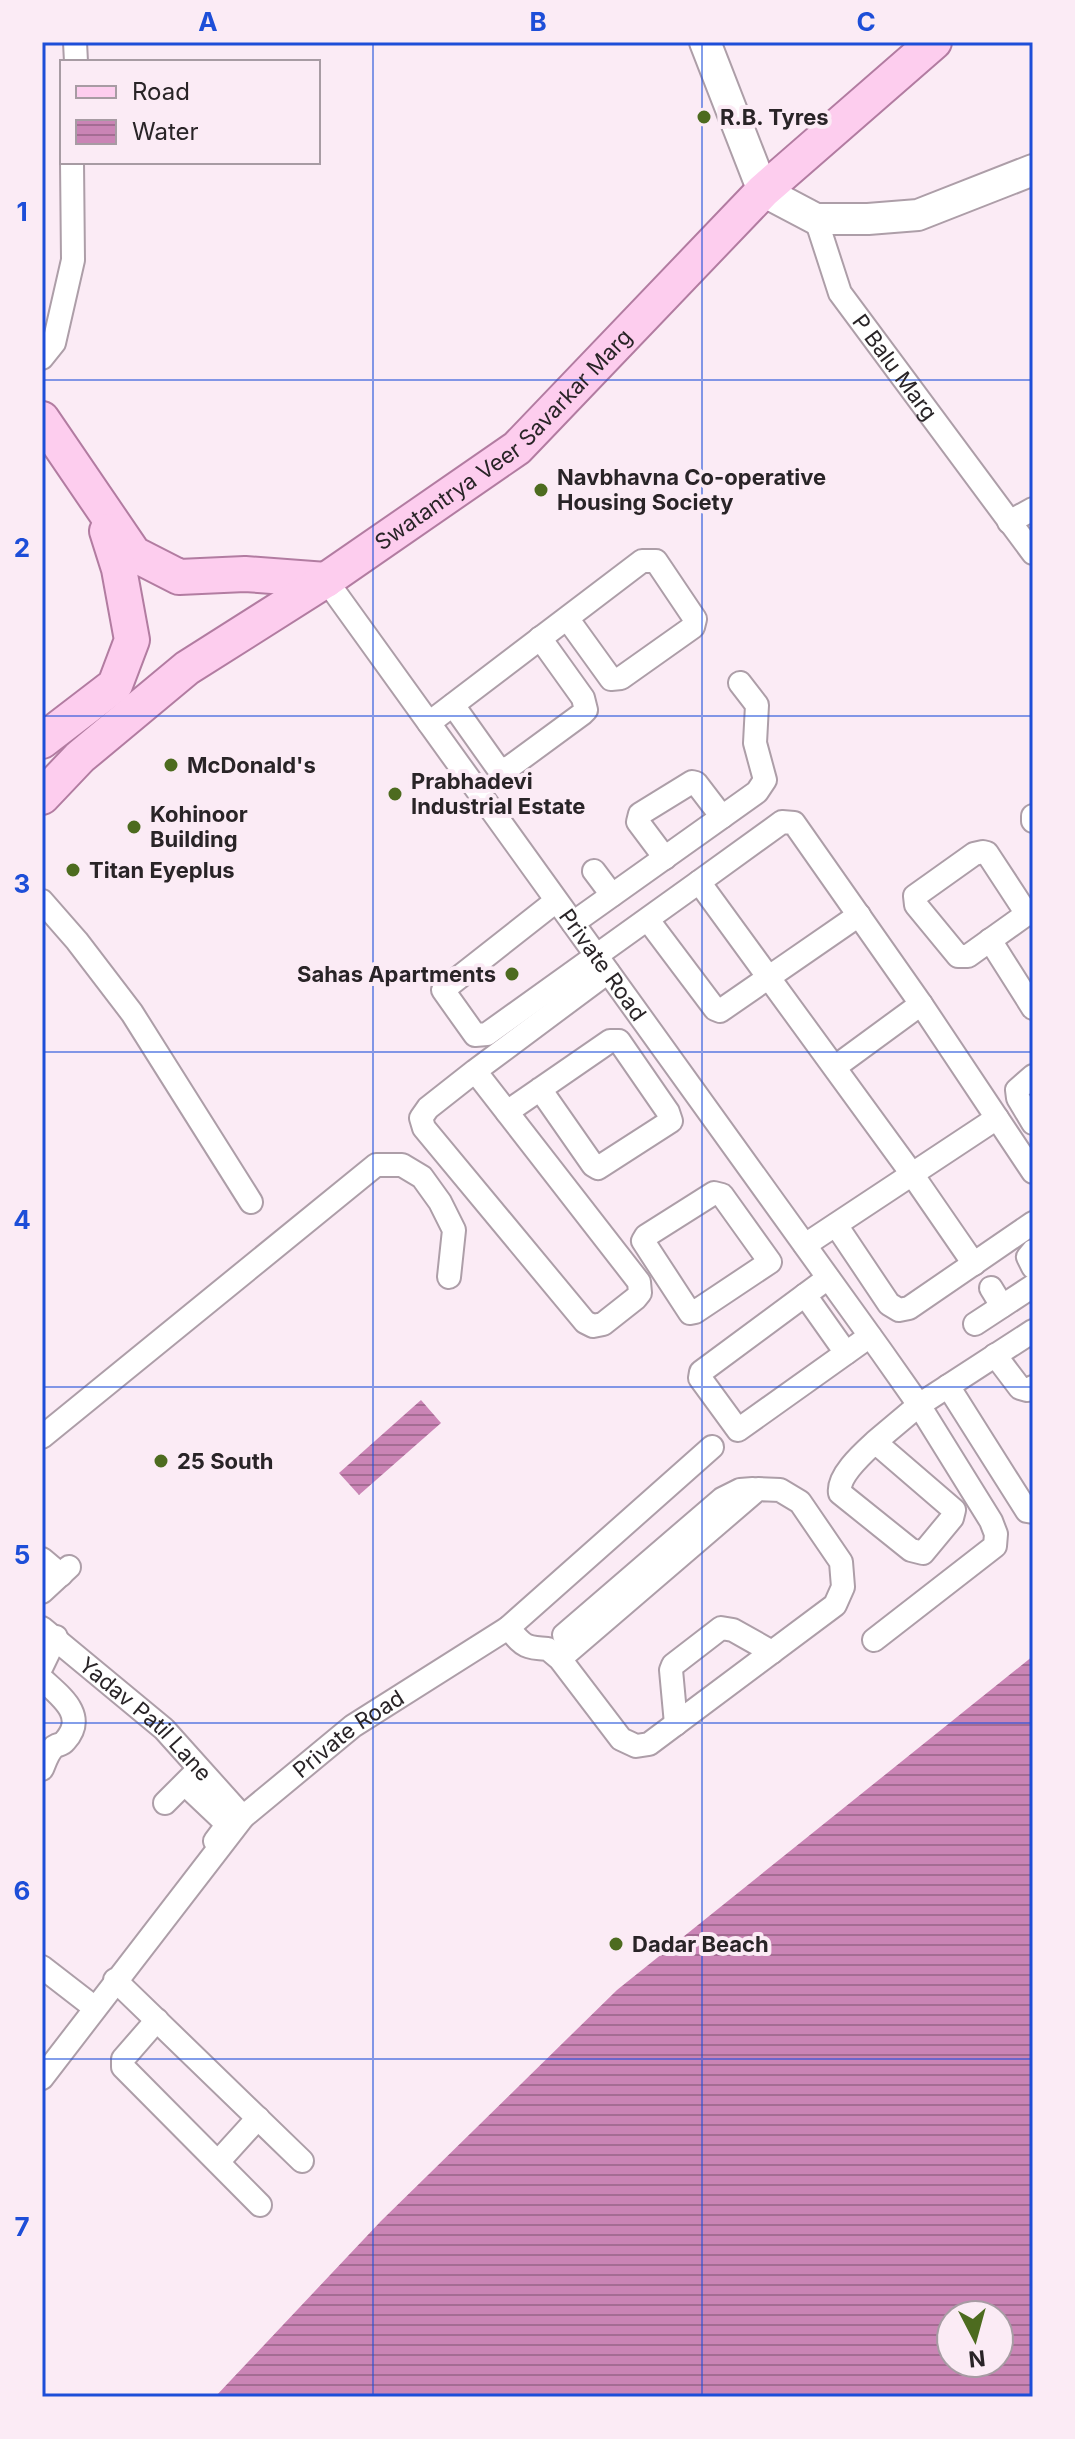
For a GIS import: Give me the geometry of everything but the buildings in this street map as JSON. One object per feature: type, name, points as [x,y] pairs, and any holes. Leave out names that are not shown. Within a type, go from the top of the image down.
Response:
[{"type":"main road","name":"Swatantrya Veer Savarkar Marg","points":[[42,797],[80,757],[187,668],[326,580],[517,448],[763,191],[934,42]]},
{"type":"main road","points":[[42,419],[134,554],[179,577],[245,574],[326,580]]},
{"type":"main road","points":[[42,741],[115,685],[132,640],[119,569],[96,496]]},
{"type":"street","points":[[705,42],[763,191],[816,219],[918,215],[1033,170]]},
{"type":"street","points":[[42,358],[54,343],[73,260],[72,164]]},
{"type":"street","name":"P Balu Marg","points":[[816,219],[840,293],[1033,553]]},
{"type":"street","points":[[1009,522],[1033,509]]},
{"type":"street","points":[[429,723],[540,638],[642,561],[656,561],[695,619],[693,627],[615,680],[611,679],[567,618]]},
{"type":"street","name":"Private Road","points":[[326,580],[876,1344],[919,1405],[991,1521],[996,1534],[995,1546],[874,1640]]},
{"type":"street","points":[[453,705],[501,770],[507,769],[582,714],[586,710],[583,698],[540,638]]},
{"type":"street","points":[[573,923],[757,792],[765,780],[755,743],[757,705],[740,683]]},
{"type":"street","points":[[665,858],[638,822],[640,814],[692,782],[722,817]]},
{"type":"street","points":[[475,1071],[639,1282],[640,1293],[636,1298],[603,1324],[593,1326],[585,1322],[421,1122],[421,1118],[428,1108],[602,964],[648,920],[782,822],[789,822],[798,827],[1033,1172]]},
{"type":"street","points":[[992,945],[1021,919],[1024,912],[987,853],[974,854],[918,892],[914,900],[958,956],[968,956],[992,945],[1033,923]]},
{"type":"street","points":[[594,871],[612,895]]},
{"type":"street","points":[[699,882],[974,1264]]},
{"type":"street","points":[[42,901],[132,1013],[251,1202]]},
{"type":"street","points":[[556,901],[445,988],[444,994],[475,1035],[482,1037],[602,964]]},
{"type":"street","points":[[648,920],[715,1009],[725,1009],[859,915]]},
{"type":"street","points":[[992,945],[1033,1008]]},
{"type":"street","points":[[835,1067],[921,1004]]},
{"type":"street","points":[[507,1112],[540,1089],[610,1041],[615,1040],[619,1041],[671,1121],[598,1168],[540,1089]]},
{"type":"street","points":[[1033,1076],[1017,1090],[1033,1123]]},
{"type":"street","points":[[805,1245],[997,1118]]},
{"type":"street","points":[[42,1437],[376,1165],[402,1165],[422,1177],[440,1202],[454,1230],[449,1277]]},
{"type":"street","points":[[714,1193],[722,1195],[747,1229],[769,1264],[693,1313],[689,1312],[643,1241],[646,1236],[714,1193]]},
{"type":"street","points":[[747,1229],[778,1208]]},
{"type":"street","points":[[836,1225],[894,1309],[909,1308],[1033,1223]]},
{"type":"street","points":[[1033,1251],[1028,1257],[1033,1267]]},
{"type":"street","points":[[828,1278],[701,1372],[700,1378],[738,1430],[846,1353],[876,1344]]},
{"type":"street","points":[[975,1324],[997,1297],[1033,1286]]},
{"type":"street","points":[[805,1295],[846,1353]]},
{"type":"street","points":[[875,1442],[954,1510],[952,1518],[923,1553],[911,1550],[840,1493],[839,1486],[875,1442],[919,1405],[1033,1331]]},
{"type":"street","points":[[995,1355],[1020,1388],[1027,1390],[1033,1387]]},
{"type":"street","points":[[948,1386],[1027,1511],[1033,1512]]},
{"type":"street","name":"Private Road","points":[[42,2078],[213,1843],[353,1726],[508,1628],[712,1447]]},
{"type":"street","points":[[508,1628],[524,1646],[554,1654],[621,1739],[636,1746],[649,1744],[835,1605],[843,1587],[841,1562],[800,1502],[780,1490],[740,1490],[722,1499],[554,1654]]},
{"type":"street","points":[[42,1559],[65,1571],[42,1592]]},
{"type":"street","points":[[676,1724],[673,1665],[721,1628],[728,1627],[772,1652]]},
{"type":"street","points":[[42,1666],[49,1633]]},
{"type":"street","name":"Yadav Patil Lane","points":[[49,1633],[164,1729],[194,1778],[243,1817]]},
{"type":"street","points":[[42,1679],[72,1707],[74,1717],[73,1727],[64,1743],[52,1749],[42,1769]]},
{"type":"street","points":[[165,1803],[194,1778],[225,1822],[224,1829],[213,1843]]},
{"type":"street","points":[[42,1967],[95,2008]]},
{"type":"street","points":[[115,1980],[302,2161]]},
{"type":"street","points":[[157,2020],[123,2059],[123,2067],[260,2205]]},
{"type":"street","points":[[218,2162],[258,2118]]},
{"type":"water","points":[[421,1400],[441,1423],[359,1495],[339,1473]]},
{"type":"water","points":[[1033,1656],[1033,2397],[215,2397],[381,2221],[617,1990]]},
{"type":"place","name":"R.B. Tyres","points":[[704,117]]},
{"type":"place","name":"Navbhavna Co-operative Housing Society","points":[[541,490]]},
{"type":"place","name":"McDonald's","points":[[171,765]]},
{"type":"place","name":"Prabhadevi Industrial Estate","points":[[395,794]]},
{"type":"place","name":"Kohinoor Building","points":[[134,827]]},
{"type":"place","name":"Titan Eyeplus","points":[[73,870]]},
{"type":"place","name":"Sahas Apartments","points":[[512,974]]},
{"type":"place","name":"25 South","points":[[161,1461]]},
{"type":"place","name":"Dadar Beach","points":[[616,1944]]}]
